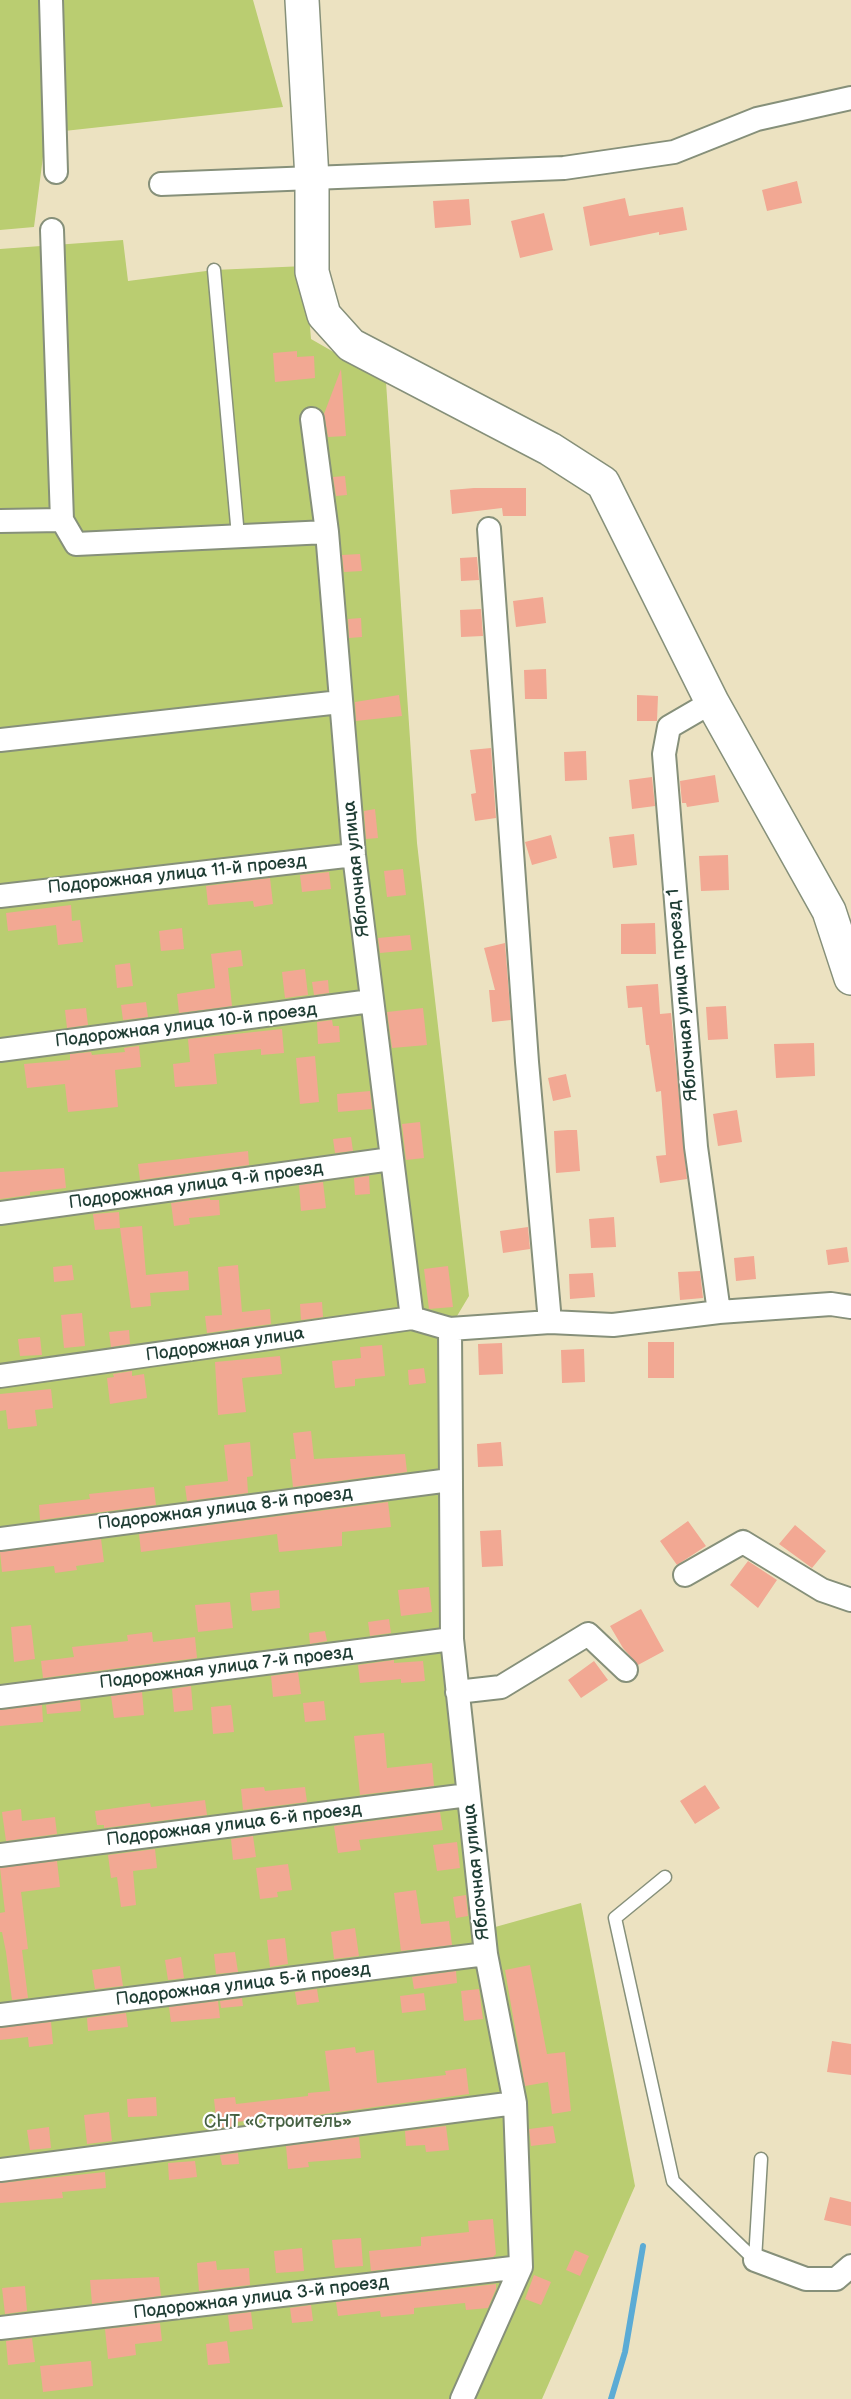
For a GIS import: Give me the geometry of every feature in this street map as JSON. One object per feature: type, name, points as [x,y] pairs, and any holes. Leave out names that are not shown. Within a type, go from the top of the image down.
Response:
[{"type":"street","points":[[51,0],[56,171]]},
{"type":"street","points":[[302,0],[312,179],[312,272],[324,315],[351,345],[550,449],[603,483],[712,702],[840,930],[851,978]]},
{"type":"street","points":[[161,184],[564,168],[674,152],[758,119],[851,98]]},
{"type":"street","points":[[52,230],[62,520],[76,544],[327,532]]},
{"type":"street","name":"Яблочная улица","points":[[312,419],[327,532],[354,855],[412,1318]]},
{"type":"street","points":[[0,521],[62,520]]},
{"type":"street","points":[[489,529],[527,1062],[550,1322]]},
{"type":"street","points":[[0,740],[340,702]]},
{"type":"street","name":"Яблочная улица проезд 1","points":[[712,702],[669,727],[664,754],[696,1147],[719,1312]]},
{"type":"street","name":"Подорожная улица 11-й проезд","points":[[0,896],[354,855]]},
{"type":"street","name":"Подорожная улица 10-й проезд","points":[[0,1050],[371,1001]]},
{"type":"street","name":"Подорожная улица 9-й проезд","points":[[0,1213],[391,1159]]},
{"type":"street","points":[[450,1329],[550,1322],[613,1325],[719,1312],[831,1304],[851,1307]]},
{"type":"street","name":"Подорожная улица","points":[[0,1376],[412,1318],[450,1329]]},
{"type":"street","name":"Яблочная улица","points":[[450,1329],[452,1639],[486,1954],[515,2103],[521,2267],[462,2399]]},
{"type":"street","name":"Подорожная улица 8-й проезд","points":[[0,1539],[450,1480]]},
{"type":"street","points":[[685,1575],[743,1542],[822,1590],[851,1600]]},
{"type":"street","points":[[457,1692],[501,1687],[588,1634],[626,1670]]},
{"type":"street","name":"Подорожная улица 7-й проезд","points":[[0,1697],[452,1639]]},
{"type":"street","name":"Подорожная улица 6-й проезд","points":[[0,1855],[468,1795]]},
{"type":"street","name":"Подорожная улица 5-й проезд","points":[[0,2015],[486,1954]]},
{"type":"street","points":[[0,2170],[515,2103]]},
{"type":"street","points":[[755,2260],[806,2280],[836,2280],[851,2265]]},
{"type":"street","name":"Подорожная улица 3-й проезд","points":[[0,2328],[521,2267]]},
{"type":"lane","points":[[214,270],[238,537]]},
{"type":"lane","points":[[665,1877],[615,1918],[673,2181],[755,2260]]},
{"type":"lane","points":[[755,2260],[761,2159]]},
{"type":"green space","points":[[0,0],[253,0],[283,107],[46,133],[34,227],[0,230]]},
{"type":"green space","name":"СНТ «Строитель»","points":[[123,240],[128,281],[214,270],[305,266],[311,339],[386,382],[417,843],[469,1296],[442,1341],[439,1620],[481,1931],[581,1903],[635,2186],[542,2399],[0,2399],[0,249]]},
{"type":"building","points":[[797,181],[802,203],[767,211],[762,190]]},
{"type":"building","points":[[625,198],[629,216],[683,207],[687,230],[659,235],[659,232],[590,246],[583,207]]},
{"type":"building","points":[[469,199],[471,225],[435,228],[433,201]]},
{"type":"building","points":[[544,213],[553,250],[520,258],[511,221]]},
{"type":"building","points":[[297,351],[297,357],[314,356],[315,378],[275,382],[273,353]]},
{"type":"building","points":[[341,369],[346,436],[328,437],[324,414]]},
{"type":"building","points":[[345,476],[347,495],[336,496],[333,477]]},
{"type":"building","points":[[526,488],[526,516],[503,516],[502,508],[452,514],[450,490]]},
{"type":"building","points":[[360,554],[362,571],[344,572],[342,555]]},
{"type":"building","points":[[477,557],[479,580],[461,581],[460,558]]},
{"type":"building","points":[[543,597],[546,623],[516,627],[513,601]]},
{"type":"building","points":[[481,609],[483,636],[461,637],[460,610]]},
{"type":"building","points":[[361,618],[362,637],[349,638],[348,619]]},
{"type":"building","points":[[546,669],[547,699],[525,699],[524,670]]},
{"type":"building","points":[[399,695],[402,716],[356,721],[355,702]]},
{"type":"building","points":[[637,695],[658,696],[657,721],[637,721]]},
{"type":"building","points":[[491,748],[496,818],[475,821],[471,794],[476,793],[470,750]]},
{"type":"building","points":[[586,751],[587,780],[565,781],[564,752]]},
{"type":"building","points":[[715,775],[719,802],[687,807],[686,803],[682,803],[680,781]]},
{"type":"building","points":[[652,777],[655,806],[632,809],[629,780]]},
{"type":"building","points":[[375,809],[378,838],[366,839],[364,811]]},
{"type":"building","points":[[634,834],[637,865],[613,868],[609,837]]},
{"type":"building","points":[[551,835],[557,858],[532,865],[525,842]]},
{"type":"building","points":[[728,855],[729,890],[701,891],[699,856]]},
{"type":"building","points":[[403,869],[406,895],[387,897],[384,871]]},
{"type":"building","points":[[329,872],[331,889],[302,892],[300,875]]},
{"type":"building","points":[[270,878],[273,904],[254,907],[253,901],[208,905],[206,886]]},
{"type":"building","points":[[71,905],[72,921],[80,920],[83,942],[58,945],[56,925],[8,931],[6,913]]},
{"type":"building","points":[[655,923],[656,954],[621,954],[621,924]]},
{"type":"building","points":[[182,928],[184,949],[161,951],[159,931]]},
{"type":"building","points":[[410,935],[412,950],[380,953],[378,938]]},
{"type":"building","points":[[505,943],[511,1020],[492,1022],[489,990],[495,990],[484,948]]},
{"type":"building","points":[[241,950],[243,966],[228,968],[232,1006],[179,1013],[177,994],[215,988],[211,954]]},
{"type":"building","points":[[130,963],[133,986],[117,988],[115,965]]},
{"type":"building","points":[[305,969],[308,995],[285,998],[282,972]]},
{"type":"building","points":[[328,980],[329,993],[314,995],[312,982]]},
{"type":"building","points":[[658,984],[660,1014],[671,1013],[687,1179],[660,1183],[656,1156],[666,1155],[661,1091],[656,1092],[649,1045],[646,1045],[642,1007],[628,1008],[626,986]]},
{"type":"building","points":[[146,1002],[148,1017],[123,1020],[121,1005]]},
{"type":"building","points":[[726,1006],[728,1039],[708,1040],[706,1007]]},
{"type":"building","points":[[86,1008],[88,1025],[67,1028],[65,1010]]},
{"type":"building","points":[[423,1008],[427,1045],[392,1048],[387,1012]]},
{"type":"building","points":[[332,1020],[333,1026],[339,1026],[340,1042],[318,1044],[317,1022]]},
{"type":"building","points":[[282,1029],[284,1053],[261,1055],[261,1049],[214,1054],[217,1084],[175,1087],[173,1064],[190,1062],[188,1039]]},
{"type":"building","points":[[814,1043],[815,1076],[776,1078],[774,1044]]},
{"type":"building","points":[[139,1046],[141,1067],[115,1070],[118,1107],[68,1112],[65,1084],[27,1088],[24,1064],[70,1060],[70,1054],[125,1052],[124,1048]]},
{"type":"building","points":[[315,1056],[319,1102],[300,1104],[296,1058]]},
{"type":"building","points":[[566,1074],[571,1097],[553,1101],[548,1078]]},
{"type":"building","points":[[370,1091],[372,1109],[338,1112],[337,1094]]},
{"type":"building","points":[[737,1110],[742,1142],[718,1146],[713,1114]]},
{"type":"building","points":[[420,1122],[424,1158],[406,1160],[402,1124]]},
{"type":"building","points":[[577,1130],[580,1171],[556,1173],[554,1131]]},
{"type":"building","points":[[351,1137],[353,1151],[335,1153],[333,1139]]},
{"type":"building","points":[[248,1151],[249,1165],[140,1180],[138,1164]]},
{"type":"building","points":[[64,1168],[66,1188],[30,1192],[30,1195],[0,1199],[0,1172]]},
{"type":"building","points":[[369,1176],[370,1194],[355,1195],[354,1178]]},
{"type":"building","points":[[323,1182],[326,1208],[301,1211],[299,1185]]},
{"type":"building","points":[[210,1198],[210,1200],[219,1200],[220,1215],[189,1218],[190,1224],[174,1226],[171,1203]]},
{"type":"building","points":[[119,1212],[120,1228],[95,1230],[93,1214]]},
{"type":"building","points":[[614,1217],[616,1247],[591,1248],[589,1219]]},
{"type":"building","points":[[142,1226],[146,1275],[188,1271],[189,1290],[150,1293],[151,1306],[131,1308],[120,1228]]},
{"type":"building","points":[[528,1227],[530,1249],[503,1253],[500,1231]]},
{"type":"building","points":[[847,1247],[849,1262],[828,1265],[826,1250]]},
{"type":"building","points":[[754,1256],[756,1279],[736,1281],[734,1258]]},
{"type":"building","points":[[72,1265],[74,1280],[54,1282],[53,1267]]},
{"type":"building","points":[[238,1265],[242,1312],[270,1309],[271,1324],[207,1333],[205,1316],[222,1315],[218,1267]]},
{"type":"building","points":[[448,1266],[453,1307],[429,1309],[424,1269]]},
{"type":"building","points":[[700,1271],[703,1298],[680,1300],[678,1272]]},
{"type":"building","points":[[593,1273],[595,1297],[570,1299],[569,1274]]},
{"type":"building","points":[[322,1302],[323,1317],[301,1320],[300,1304]]},
{"type":"building","points":[[82,1313],[85,1346],[64,1348],[61,1315]]},
{"type":"building","points":[[129,1330],[130,1344],[111,1347],[109,1332]]},
{"type":"building","points":[[40,1337],[42,1355],[20,1356],[18,1339]]},
{"type":"building","points":[[648,1342],[674,1342],[674,1378],[648,1378]]},
{"type":"building","points":[[502,1343],[503,1374],[479,1375],[478,1344]]},
{"type":"building","points":[[382,1345],[385,1376],[355,1379],[355,1386],[335,1388],[332,1361],[361,1358],[360,1347]]},
{"type":"building","points":[[584,1349],[585,1382],[562,1383],[561,1350]]},
{"type":"building","points":[[280,1356],[282,1374],[242,1378],[246,1412],[218,1415],[215,1362]]},
{"type":"building","points":[[424,1368],[426,1383],[409,1385],[408,1370]]},
{"type":"building","points":[[132,1371],[132,1376],[144,1374],[147,1398],[110,1404],[107,1378],[114,1377],[113,1374]]},
{"type":"building","points":[[51,1389],[53,1408],[35,1410],[37,1426],[8,1429],[6,1410],[0,1411],[0,1394]]},
{"type":"building","points":[[311,1431],[314,1459],[405,1454],[407,1472],[293,1487],[290,1459],[296,1459],[293,1433]]},
{"type":"building","points":[[250,1442],[253,1476],[247,1477],[248,1493],[187,1501],[185,1486],[228,1481],[224,1445]]},
{"type":"building","points":[[501,1442],[503,1466],[478,1467],[477,1444]]},
{"type":"building","points":[[154,1487],[156,1505],[40,1520],[39,1505],[90,1499],[89,1494]]},
{"type":"building","points":[[388,1502],[391,1527],[342,1532],[342,1546],[279,1552],[277,1534],[141,1552],[139,1534]]},
{"type":"building","points":[[688,1521],[706,1546],[677,1565],[660,1541]]},
{"type":"building","points":[[795,1525],[826,1551],[812,1568],[779,1544]]},
{"type":"building","points":[[501,1530],[503,1566],[482,1567],[480,1531]]},
{"type":"building","points":[[101,1539],[104,1562],[76,1566],[77,1570],[55,1573],[54,1566],[2,1572],[0,1552]]},
{"type":"building","points":[[748,1561],[777,1580],[758,1608],[730,1585]]},
{"type":"building","points":[[429,1587],[432,1612],[401,1616],[398,1590]]},
{"type":"building","points":[[279,1590],[280,1608],[252,1611],[250,1593]]},
{"type":"building","points":[[230,1602],[233,1628],[198,1632],[195,1605]]},
{"type":"building","points":[[641,1609],[664,1651],[638,1665],[623,1648],[610,1626]]},
{"type":"building","points":[[389,1619],[391,1633],[370,1636],[368,1622]]},
{"type":"building","points":[[31,1625],[35,1659],[14,1662],[11,1627]]},
{"type":"building","points":[[325,1631],[327,1641],[310,1644],[309,1633]]},
{"type":"building","points":[[152,1632],[153,1642],[195,1637],[197,1658],[43,1678],[41,1661],[74,1657],[72,1647],[128,1641],[127,1635]]},
{"type":"building","points":[[394,1660],[394,1663],[423,1661],[425,1681],[401,1683],[401,1679],[360,1683],[358,1665]]},
{"type":"building","points":[[594,1661],[608,1680],[581,1698],[568,1680]]},
{"type":"building","points":[[298,1672],[301,1694],[273,1697],[271,1676]]},
{"type":"building","points":[[191,1686],[193,1710],[174,1712],[172,1689]]},
{"type":"building","points":[[142,1692],[144,1715],[114,1718],[111,1696]]},
{"type":"building","points":[[80,1700],[81,1711],[47,1714],[46,1705]]},
{"type":"building","points":[[324,1701],[326,1720],[305,1722],[303,1703]]},
{"type":"building","points":[[42,1705],[43,1722],[0,1726],[0,1710]]},
{"type":"building","points":[[231,1705],[234,1732],[213,1734],[211,1707]]},
{"type":"building","points":[[384,1733],[387,1768],[432,1763],[434,1786],[360,1795],[354,1736]]},
{"type":"building","points":[[705,1785],[720,1808],[695,1824],[680,1801]]},
{"type":"building","points":[[264,1787],[265,1791],[305,1787],[307,1802],[243,1810],[241,1789]]},
{"type":"building","points":[[205,1800],[207,1815],[104,1828],[104,1825],[97,1825],[95,1811],[150,1803],[151,1807]]},
{"type":"building","points":[[21,1809],[22,1821],[55,1817],[57,1834],[6,1841],[2,1812]]},
{"type":"building","points":[[440,1812],[443,1830],[359,1840],[361,1850],[338,1853],[334,1826]]},
{"type":"building","points":[[253,1836],[256,1857],[233,1860],[231,1839]]},
{"type":"building","points":[[457,1842],[460,1868],[437,1871],[433,1845]]},
{"type":"building","points":[[155,1849],[157,1868],[133,1871],[136,1905],[121,1907],[117,1877],[111,1878],[108,1855]]},
{"type":"building","points":[[57,1861],[60,1887],[21,1892],[28,1949],[22,1950],[28,1998],[12,2000],[6,1952],[2,1932],[0,1932],[0,1913],[5,1912],[0,1868]]},
{"type":"building","points":[[288,1864],[292,1890],[277,1892],[278,1897],[260,1899],[256,1868]]},
{"type":"building","points":[[416,1890],[421,1924],[449,1921],[452,1945],[401,1951],[394,1893]]},
{"type":"building","points":[[466,1895],[468,1916],[456,1918],[453,1897]]},
{"type":"building","points":[[355,1928],[359,1956],[334,1959],[331,1932]]},
{"type":"building","points":[[285,1938],[288,1964],[270,1967],[267,1940]]},
{"type":"building","points":[[235,1952],[238,1972],[216,1974],[214,1954]]},
{"type":"building","points":[[181,1957],[184,1978],[168,1980],[165,1960]]},
{"type":"building","points":[[530,1965],[547,2054],[565,2052],[571,2111],[552,2114],[548,2082],[525,2086],[505,1970]]},
{"type":"building","points":[[120,1966],[123,1986],[95,1989],[92,1970]]},
{"type":"building","points":[[456,1971],[457,1983],[414,1989],[412,1977]]},
{"type":"building","points":[[317,1989],[319,2002],[297,2005],[295,1992]]},
{"type":"building","points":[[479,1989],[483,2019],[464,2021],[461,1991]]},
{"type":"building","points":[[424,1993],[426,2010],[402,2013],[400,1996]]},
{"type":"building","points":[[242,1998],[243,2006],[221,2008],[220,2001]]},
{"type":"building","points":[[218,2001],[220,2018],[171,2022],[169,2007]]},
{"type":"building","points":[[126,2013],[128,2027],[88,2031],[87,2018]]},
{"type":"building","points":[[51,2022],[53,2044],[29,2047],[28,2037],[0,2040],[0,2028]]},
{"type":"building","points":[[832,2041],[851,2044],[851,2075],[827,2072]]},
{"type":"building","points":[[355,2047],[356,2053],[374,2050],[377,2083],[446,2075],[445,2071],[466,2068],[469,2094],[266,2122],[266,2119],[235,2122],[236,2126],[217,2128],[214,2099],[235,2097],[236,2104],[308,2096],[308,2093],[330,2091],[325,2051]]},
{"type":"building","points":[[156,2097],[157,2116],[128,2117],[127,2099]]},
{"type":"building","points":[[109,2112],[112,2141],[87,2144],[84,2115]]},
{"type":"building","points":[[446,2126],[449,2150],[426,2152],[425,2145],[406,2146],[405,2131]]},
{"type":"building","points":[[553,2126],[556,2143],[531,2146],[529,2129]]},
{"type":"building","points":[[49,2127],[51,2148],[30,2150],[27,2130]]},
{"type":"building","points":[[359,2137],[361,2158],[308,2162],[309,2167],[288,2169],[286,2146]]},
{"type":"building","points":[[238,2153],[239,2164],[222,2165],[220,2155]]},
{"type":"building","points":[[195,2161],[197,2177],[169,2180],[168,2163]]},
{"type":"building","points":[[105,2172],[106,2188],[62,2192],[63,2198],[0,2203],[0,2183]]},
{"type":"building","points":[[830,2197],[851,2202],[851,2226],[824,2220]]},
{"type":"building","points":[[493,2219],[496,2254],[493,2257],[371,2271],[369,2251],[421,2246],[421,2237],[469,2232],[468,2221]]},
{"type":"building","points":[[361,2238],[363,2266],[335,2268],[332,2240]]},
{"type":"building","points":[[302,2248],[304,2271],[276,2273],[274,2251]]},
{"type":"building","points":[[575,2250],[589,2256],[580,2276],[566,2270]]},
{"type":"building","points":[[216,2261],[217,2270],[249,2268],[250,2285],[199,2291],[197,2263]]},
{"type":"building","points":[[534,2275],[551,2282],[541,2305],[525,2299]]},
{"type":"building","points":[[159,2277],[161,2296],[92,2304],[90,2280]]},
{"type":"building","points":[[496,2284],[488,2308],[466,2310],[465,2303],[414,2308],[414,2314],[381,2317],[380,2311],[338,2316],[336,2302]]},
{"type":"building","points":[[25,2286],[27,2311],[5,2314],[2,2288]]},
{"type":"building","points":[[311,2305],[313,2321],[292,2323],[290,2308]]},
{"type":"building","points":[[251,2312],[253,2329],[230,2332],[228,2315]]},
{"type":"building","points":[[160,2323],[162,2341],[135,2344],[136,2355],[108,2359],[105,2329]]},
{"type":"building","points":[[32,2338],[35,2362],[8,2365],[6,2341]]},
{"type":"building","points":[[227,2341],[230,2363],[208,2365],[206,2344]]},
{"type":"building","points":[[91,2361],[93,2386],[43,2392],[40,2366]]},
{"type":"waterway","points":[[611,2399],[625,2352],[643,2246]]}]
